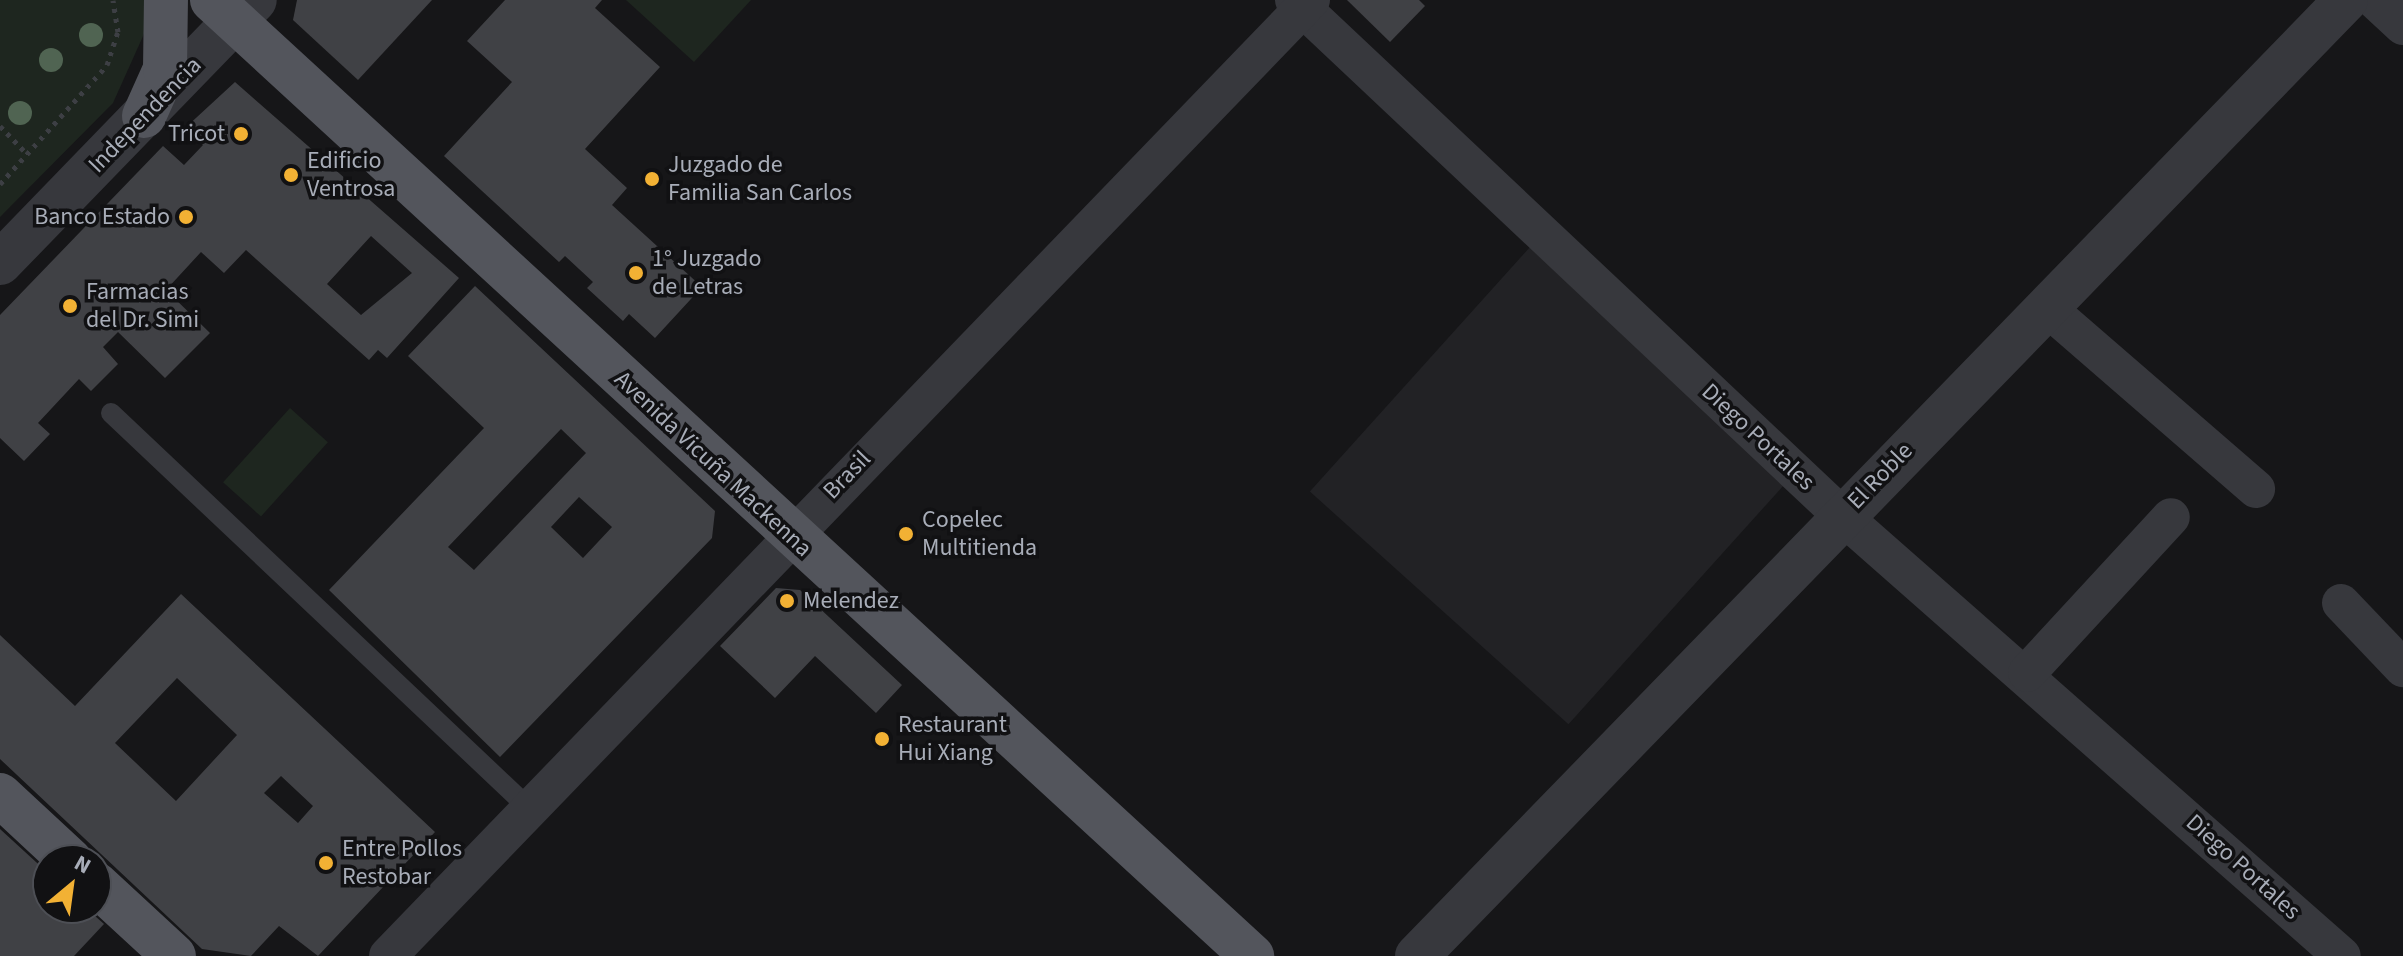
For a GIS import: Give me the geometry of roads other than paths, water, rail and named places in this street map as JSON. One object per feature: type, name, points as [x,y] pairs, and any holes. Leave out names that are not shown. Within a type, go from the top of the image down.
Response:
[{"type":"main road","points":[[144,116],[165,69],[166,0]]},
{"type":"main road","name":"Avenida Vicuña Mackenna","points":[[234,7],[789,534],[1252,956]]},
{"type":"main road","points":[[0,795],[53,844]]},
{"type":"main road","points":[[112,899],[174,956]]},
{"type":"street","name":"El Roble","points":[[1417,956],[1841,515],[2346,0]]},
{"type":"street","points":[[2375,0],[2403,26]]},
{"type":"street","name":"Diego Portales","points":[[1303,3],[1841,515],[2027,673],[2342,956]]},
{"type":"street","name":"Brasil","points":[[388,956],[532,811],[789,534],[1303,3]]},
{"type":"street","name":"Independencia","points":[[0,263],[144,116],[234,7]]},
{"type":"street","points":[[2046,307],[2256,489]]},
{"type":"street","points":[[2027,673],[2171,517]]},
{"type":"street","points":[[2341,603],[2403,668]]},
{"type":"lane","points":[[111,413],[532,811]]},
{"type":"place","name":"Tricot","points":[[241,134]]},
{"type":"place","name":"Edificio Ventrosa","points":[[291,175]]},
{"type":"place","name":"Juzgado de Familia San Carlos","points":[[652,179]]},
{"type":"place","name":"Banco Estado","points":[[186,217]]},
{"type":"place","name":"1° Juzgado de Letras","points":[[636,273]]},
{"type":"place","name":"Farmacias del Dr. Simi","points":[[70,306]]},
{"type":"place","name":"Copelec Multitienda","points":[[906,534]]},
{"type":"place","name":"Melendez","points":[[787,601]]},
{"type":"place","name":"Restaurant Hui Xiang","points":[[882,739]]},
{"type":"place","name":"Entre Pollos Restobar","points":[[326,863]]}]
